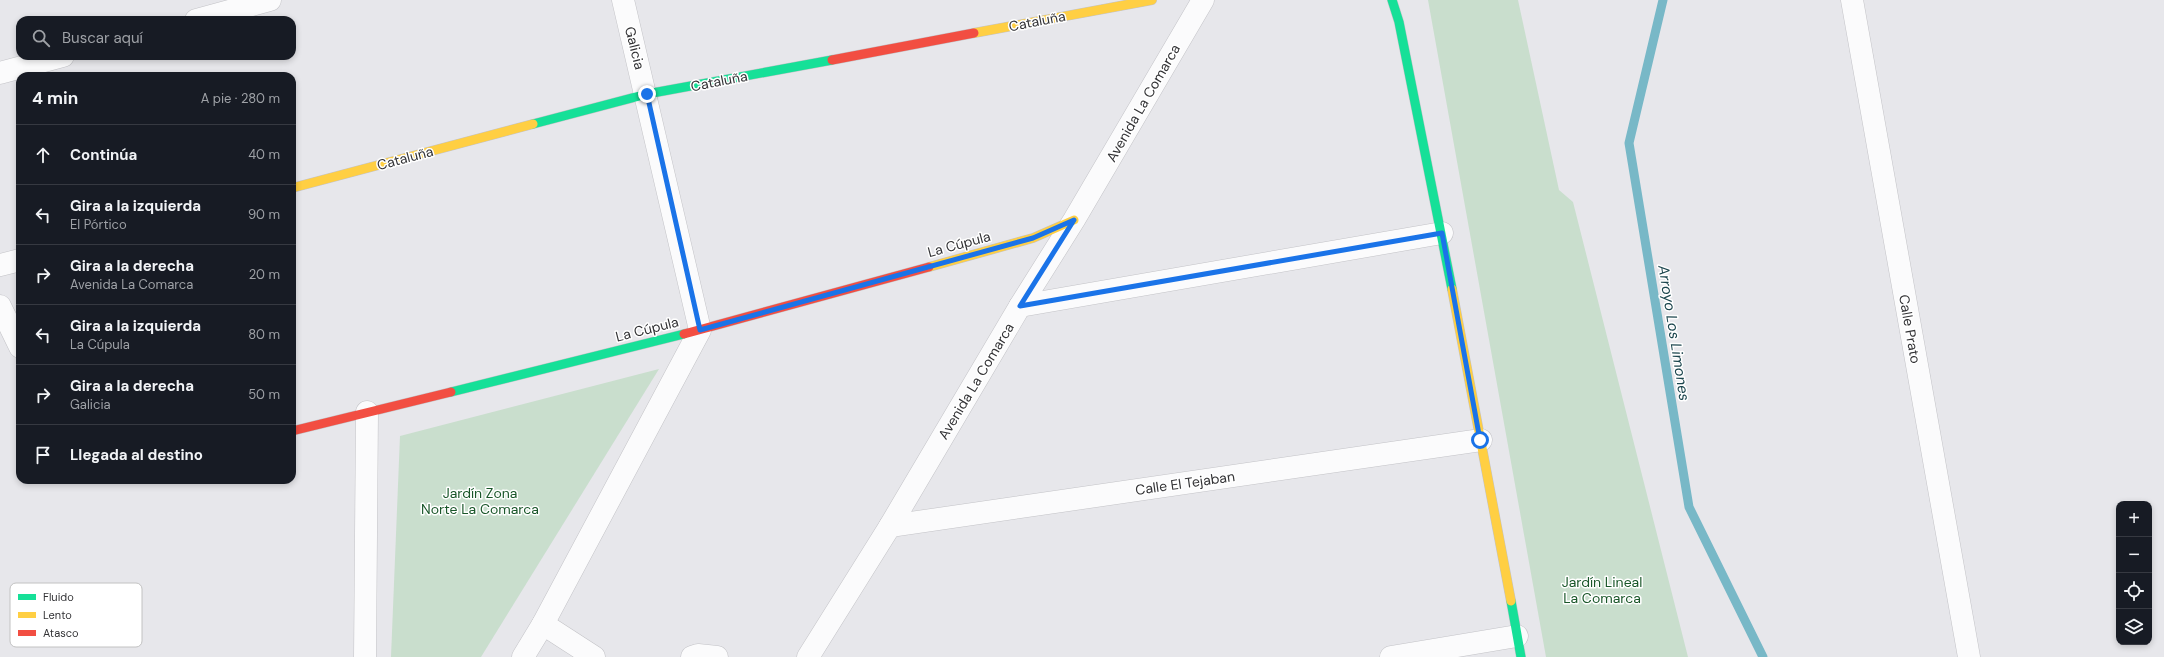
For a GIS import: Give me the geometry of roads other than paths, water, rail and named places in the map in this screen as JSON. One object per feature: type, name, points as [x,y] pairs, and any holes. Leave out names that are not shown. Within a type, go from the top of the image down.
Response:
[{"type":"street","points":[[211,16],[270,0]]},
{"type":"street","name":"Galicia","points":[[623,0],[647,94],[700,330]]},
{"type":"street","name":"Cataluña","points":[[296,187],[647,94],[1152,0]]},
{"type":"street","name":"Avenida La Comarca","points":[[808,657],[890,526],[1020,306],[1074,220],[1203,0]]},
{"type":"street","points":[[1392,0],[1399,22],[1442,233],[1521,657]]},
{"type":"street","name":"Calle Prato","points":[[1852,0],[1969,657]]},
{"type":"street","points":[[0,73],[48,60]]},
{"type":"street","name":"La Cúpula","points":[[296,430],[700,330],[1033,238],[1074,220]]},
{"type":"street","points":[[1020,306],[1442,233]]},
{"type":"street","points":[[0,265],[16,261]]},
{"type":"street","points":[[0,306],[16,339]]},
{"type":"street","points":[[523,657],[543,624],[700,330]]},
{"type":"street","points":[[365,657],[367,412]]},
{"type":"street","name":"Calle El Tejaban","points":[[890,526],[1480,440]]},
{"type":"street","points":[[543,624],[594,657]]},
{"type":"street","points":[[1391,657],[1517,636]]},
{"type":"street","points":[[692,657],[698,655],[717,657]]},
{"type":"waterway","name":"Arroyo Los Limones","points":[[1663,0],[1629,143],[1689,507],[1763,657]]},
{"type":"park label","name":"Jardín Zona Norte La Comarca","points":[[480,502]]},
{"type":"park label","name":"Jardín Lineal La Comarca","points":[[1602,590]]}]
